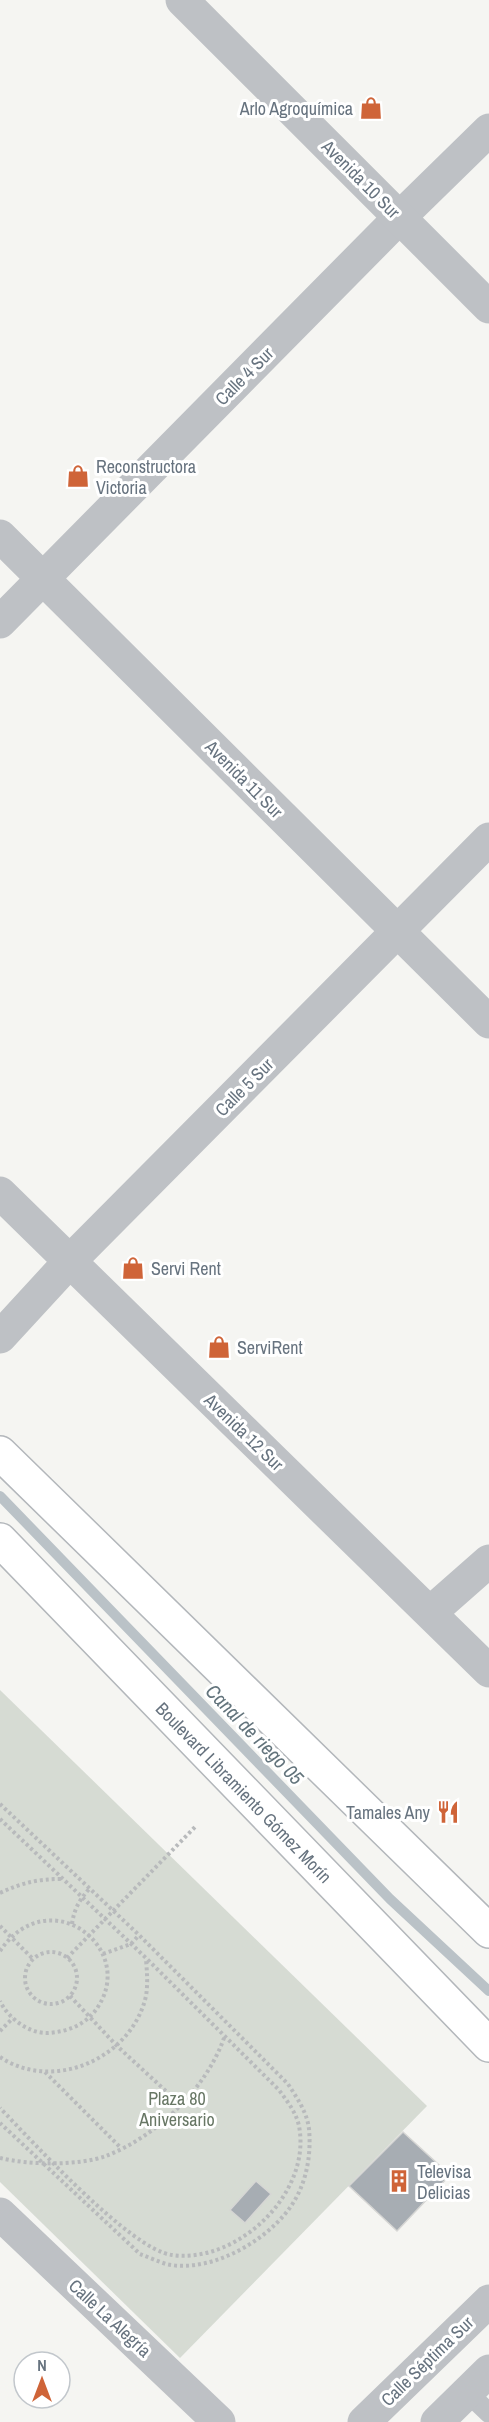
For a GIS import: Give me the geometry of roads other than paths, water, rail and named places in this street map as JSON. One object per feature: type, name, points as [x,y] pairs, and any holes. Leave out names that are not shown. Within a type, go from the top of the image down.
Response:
[{"type":"main road","points":[[0,1453],[489,1930]]},
{"type":"main road","name":"Boulevard Libramiento Gómez Morín","points":[[0,1540],[489,2045]]},
{"type":"street","name":"Avenida 10 Sur","points":[[182,0],[489,307]]},
{"type":"street","name":"Calle 4 Sur","points":[[0,622],[489,130]]},
{"type":"street","name":"Avenida 11 Sur","points":[[0,536],[489,1022]]},
{"type":"street","name":"Calle 5 Sur","points":[[0,1337],[70,1261],[489,839]]},
{"type":"street","name":"Avenida 12 Sur","points":[[0,1193],[489,1671]]},
{"type":"street","points":[[431,1612],[489,1561]]},
{"type":"street","name":"Calle La Alegría","points":[[0,2214],[219,2422]]},
{"type":"street","name":"Calle Séptima Sur","points":[[364,2422],[489,2301]]},
{"type":"street","points":[[437,2422],[482,2392]]},
{"type":"waterway","name":"Canal de riego 05","points":[[0,1496],[390,1899],[489,1991]]},
{"type":"place","name":"Arlo Agroquímica","points":[[371,108]]},
{"type":"place","name":"Reconstructora Victoria","points":[[78,476]]},
{"type":"place","name":"Servi Rent","points":[[133,1268]]},
{"type":"place","name":"ServiRent","points":[[219,1347]]},
{"type":"place","name":"Tamales Any","points":[[448,1812]]},
{"type":"place","name":"Televisa Delicias","points":[[399,2181]]},
{"type":"park label","name":"Plaza 80 Aniversario","points":[[177,2108]]}]
